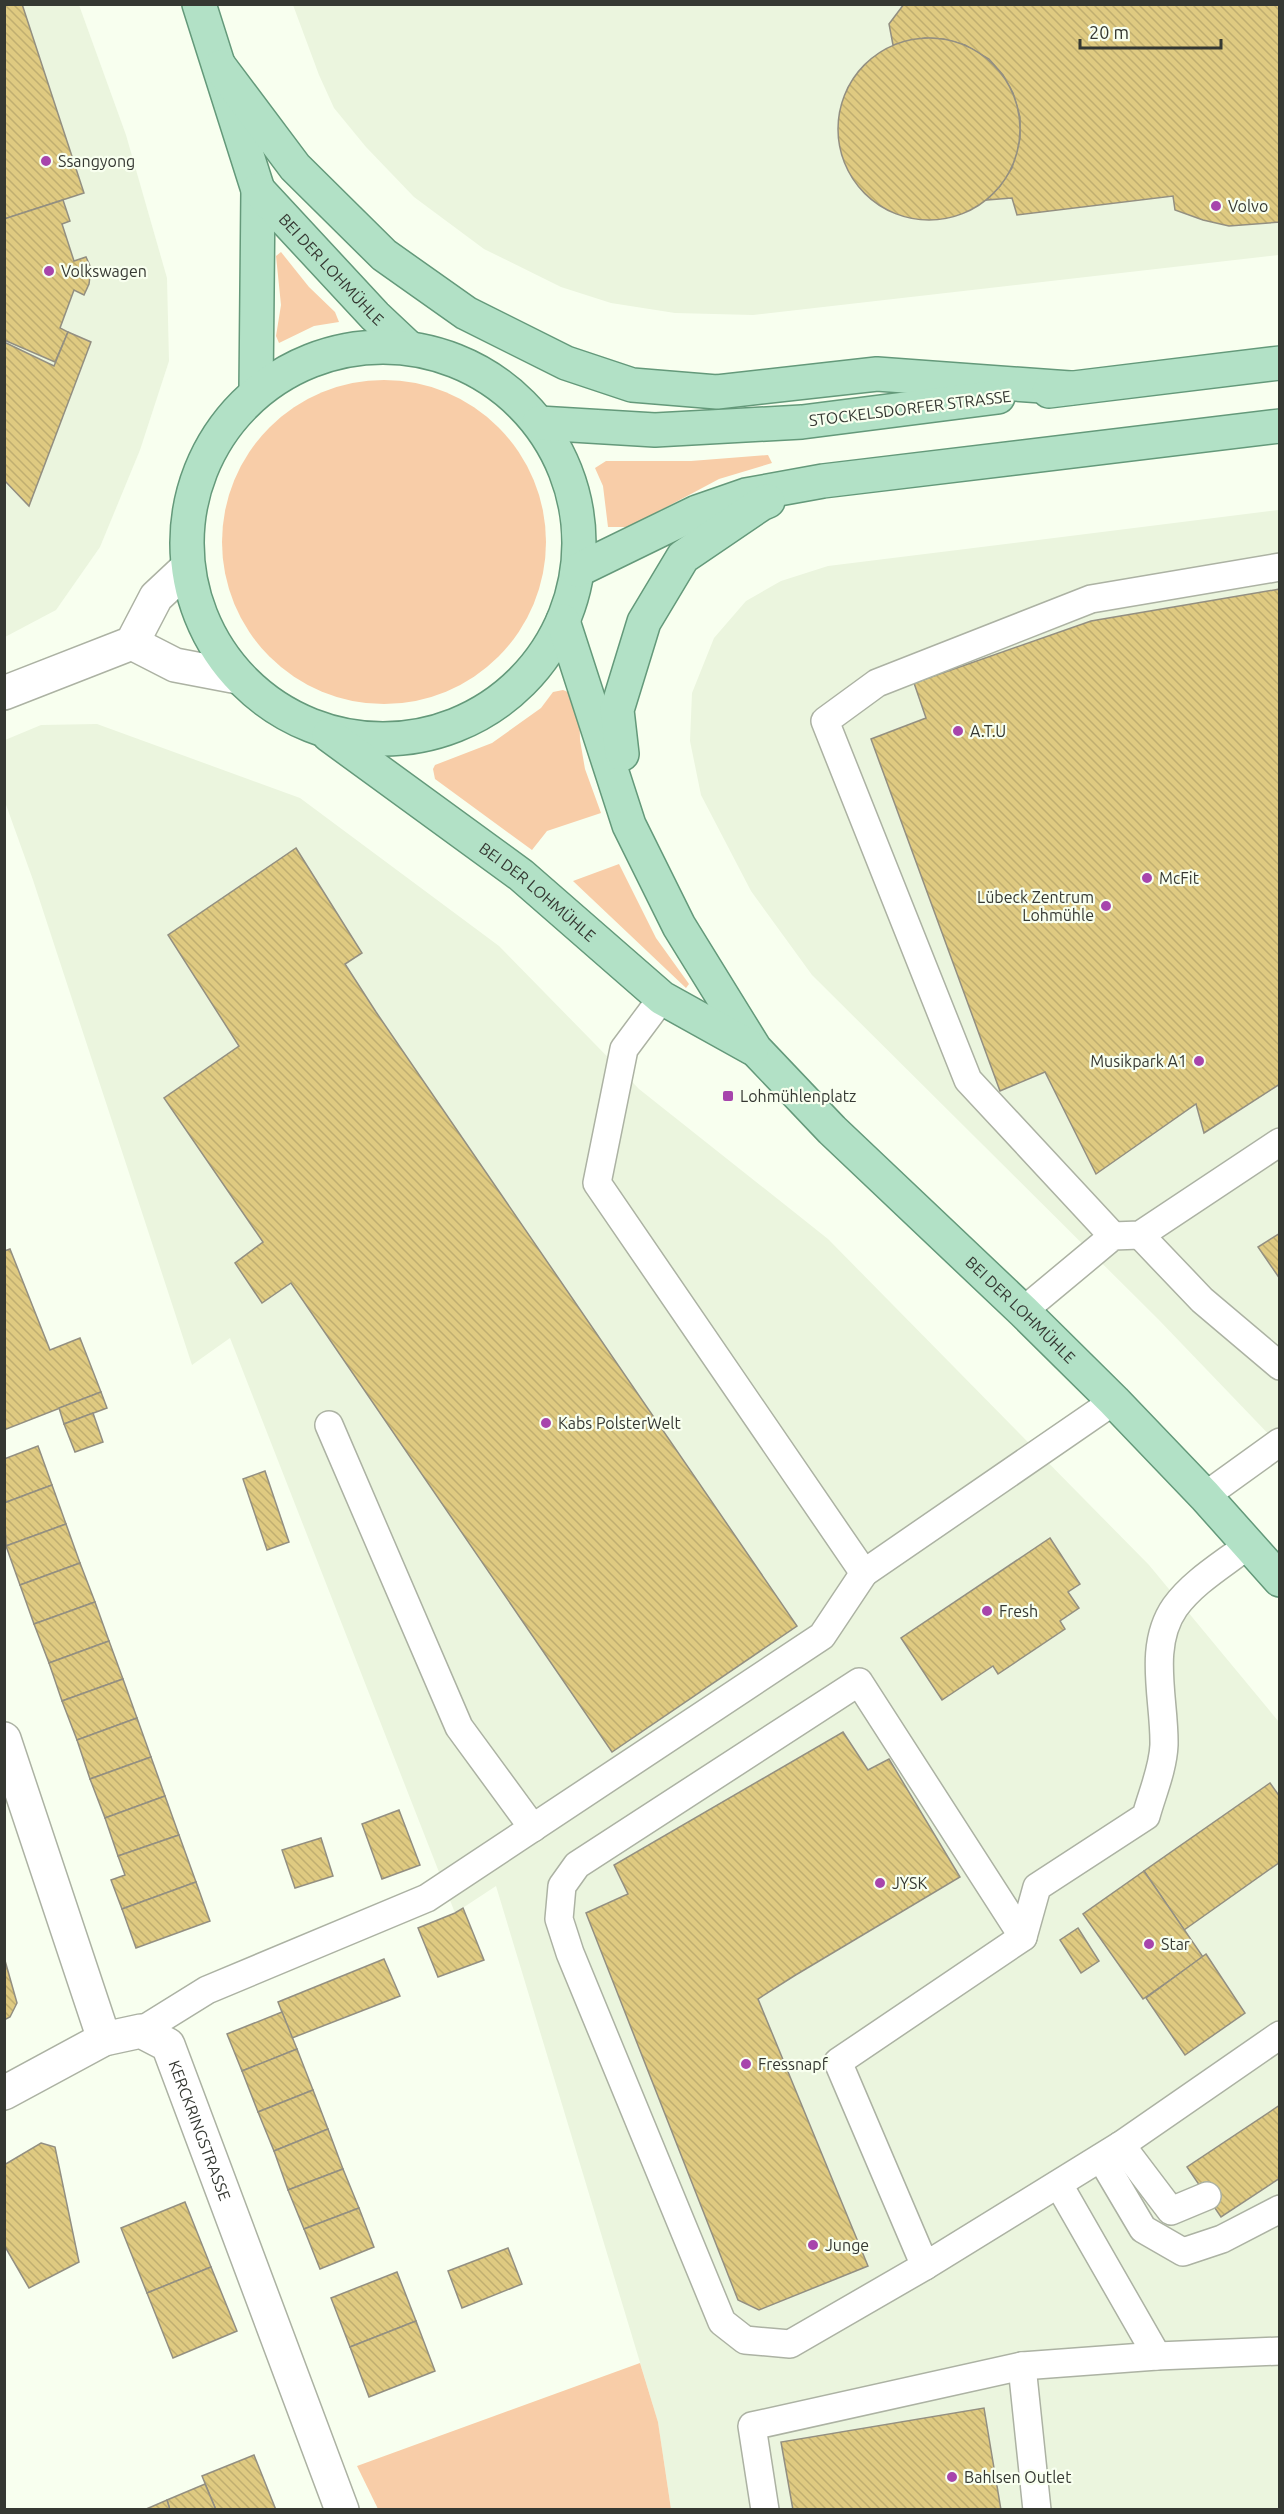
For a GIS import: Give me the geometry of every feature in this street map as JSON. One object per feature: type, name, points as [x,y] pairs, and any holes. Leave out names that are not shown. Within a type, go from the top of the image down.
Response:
[{"type":"main road","name":"BEI DER LOHMÜHLE","points":[[199,4],[258,190],[256,392]]},
{"type":"main road","points":[[220,67],[295,167],[384,255],[466,313],[566,363],[632,385],[717,392],[877,374],[1070,388]]},
{"type":"main road","name":"BEI DER LOHMÜHLE","points":[[258,190],[375,316],[408,347]]},
{"type":"main road","points":[[408,347],[457,360],[492,378],[518,399],[540,423],[564,465],[576,504],[579,542],[578,570],[573,596],[563,621],[545,654],[522,682],[469,720],[405,739],[364,739],[323,731],[264,700],[238,677],[216,649],[200,617],[188,568],[188,518],[195,484],[216,438],[256,392],[282,374],[314,358],[348,349],[408,347]]},
{"type":"main road","name":"STOCKELSDORFER STRASSE","points":[[540,423],[655,430],[802,422],[1280,363]]},
{"type":"main road","points":[[578,570],[697,512],[746,495],[824,481],[1280,426]]},
{"type":"main road","points":[[629,825],[618,710],[644,622],[683,557],[761,504],[824,481]]},
{"type":"main road","name":"BEI DER LOHMÜHLE","points":[[563,621],[629,825],[679,926],[755,1049],[832,1130],[1023,1311],[1114,1401],[1205,1496],[1280,1580]]},
{"type":"main road","name":"BEI DER LOHMÜHLE","points":[[323,731],[521,874],[662,998],[755,1049]]},
{"type":"street","points":[[4,693],[132,643],[156,597],[188,568]]},
{"type":"street","points":[[132,643],[175,665],[238,677]]},
{"type":"street","points":[[4,1739],[104,2039]]},
{"type":"street","points":[[4,2093],[104,2039],[141,2031]]},
{"type":"street","name":"KERCKRINGSTRASSE","points":[[141,2031],[168,2045],[342,2510]]},
{"type":"lane","points":[[1113,1236],[968,1080],[825,721],[877,683],[1091,599],[1280,567]]},
{"type":"lane","points":[[662,998],[624,1049],[597,1183],[864,1573]]},
{"type":"lane","points":[[1023,1311],[1113,1236],[1140,1235],[1280,1142]]},
{"type":"lane","points":[[1140,1235],[1202,1300],[1280,1366]]},
{"type":"lane","points":[[141,2031],[207,1990],[427,1898],[822,1635],[864,1573],[1114,1401]]},
{"type":"lane","points":[[329,1425],[459,1727],[533,1828]]},
{"type":"lane","points":[[1205,1496],[1280,1442]]},
{"type":"lane","points":[[925,2266],[838,2062],[1023,1936],[1037,1887],[1146,1816],[1164,1747],[1159,1664],[1161,1638],[1174,1608],[1191,1588],[1248,1545]]},
{"type":"lane","points":[[1023,1936],[859,1682],[577,1865],[562,1886],[559,1919],[570,1953],[722,2322],[745,2340],[790,2344],[1059,2185],[1280,2035]]},
{"type":"lane","points":[[1111,2151],[1171,2211],[1207,2196]]},
{"type":"lane","points":[[1111,2151],[1143,2229],[1183,2252],[1222,2239],[1280,2209]]},
{"type":"lane","points":[[1059,2185],[1157,2356]]},
{"type":"lane","points":[[765,2510],[752,2426],[1022,2366],[1157,2356],[1280,2351]]},
{"type":"lane","points":[[1022,2366],[1037,2510]]},
{"type":"shaded area","points":[[5,5],[79,5],[126,135],[167,278],[169,361],[140,450],[100,547],[56,610],[5,637]]},
{"type":"shaded area","points":[[293,5],[1279,5],[1279,255],[753,315],[675,313],[611,303],[561,287],[484,249],[414,197],[366,147],[334,108]]},
{"type":"shaded area","points":[[281,252],[309,287],[335,312],[339,322],[314,326],[279,343],[276,336],[281,305],[276,256]]},
{"type":"shaded area","points":[[384,380],[416,383],[446,392],[474,407],[509,439],[534,480],[543,510],[546,542],[543,574],[534,604],[519,632],[487,667],[446,692],[416,701],[384,704],[352,701],[322,692],[294,677],[259,645],[234,604],[225,574],[222,542],[225,510],[234,480],[249,452],[281,417],[322,392],[352,383]]},
{"type":"shaded area","points":[[768,455],[772,463],[719,479],[629,527],[608,527],[603,486],[595,468],[606,461],[691,461]]},
{"type":"shaded area","points":[[1279,510],[1279,1445],[1158,1319],[812,975],[751,891],[701,795],[690,741],[692,693],[714,638],[746,601],[781,581],[828,566]]},
{"type":"shaded area","points":[[563,690],[573,694],[579,703],[580,740],[585,769],[601,813],[547,831],[532,850],[435,779],[433,769],[435,765],[492,743],[541,708],[553,692]]},
{"type":"shaded area","points":[[97,724],[300,798],[499,946],[639,1089],[828,1239],[1149,1565],[1279,1722],[1279,2509],[671,2509],[658,2422],[496,1886],[455,1913],[230,1338],[192,1365],[33,880],[5,802],[5,740],[41,725]]},
{"type":"shaded area","points":[[619,864],[656,938],[689,984],[686,988],[573,881]]},
{"type":"shaded area","points":[[640,2363],[658,2422],[671,2509],[378,2509],[357,2466]]},
{"type":"building","points":[[4,4],[22,4],[84,193],[4,219]]},
{"type":"building","points":[[904,4],[1280,4],[1280,222],[1229,226],[1203,220],[1175,210],[1173,196],[1017,215],[1012,198],[986,200],[1000,186],[1012,168],[1020,139],[1020,117],[1013,93],[1003,75],[989,59],[965,45],[943,39],[925,38],[893,45],[889,24]]},
{"type":"building","points":[[929,38],[964,45],[979,53],[993,65],[1005,79],[1013,94],[1020,129],[1013,164],[1005,179],[993,193],[979,205],[964,213],[929,220],[894,213],[879,205],[865,193],[853,179],[845,164],[838,129],[845,94],[853,79],[865,65],[879,53],[894,45]]},
{"type":"building","points":[[63,200],[70,221],[62,224],[74,261],[86,257],[91,268],[89,284],[84,295],[74,290],[60,328],[68,332],[55,362],[4,340],[4,219]]},
{"type":"building","points":[[68,332],[91,342],[29,506],[4,480],[4,342],[54,366]]},
{"type":"building","name":"Lübeck Zentrum Lohmühle","points":[[1280,589],[1280,1084],[1204,1133],[1196,1104],[1096,1174],[1045,1072],[1000,1091],[871,739],[926,718],[914,683],[1091,621]]},
{"type":"building","points":[[296,848],[362,953],[345,964],[797,1626],[612,1752],[291,1283],[262,1303],[235,1263],[263,1242],[164,1098],[239,1046],[168,935]]},
{"type":"building","points":[[1280,1233],[1280,1279],[1258,1247]]},
{"type":"building","points":[[10,1249],[50,1350],[80,1338],[101,1392],[4,1430],[4,1251]]},
{"type":"building","points":[[101,1392],[107,1408],[64,1424],[59,1408]]},
{"type":"building","points":[[93,1413],[103,1442],[75,1452],[64,1424]]},
{"type":"building","points":[[38,1446],[52,1485],[4,1503],[4,1459]]},
{"type":"building","points":[[265,1471],[289,1542],[267,1550],[243,1479]]},
{"type":"building","points":[[52,1485],[66,1524],[6,1546],[4,1503]]},
{"type":"building","points":[[66,1524],[80,1563],[20,1585],[6,1546]]},
{"type":"building","points":[[1050,1538],[1080,1584],[1068,1592],[1079,1608],[1060,1621],[1065,1629],[998,1674],[993,1666],[942,1700],[901,1638]]},
{"type":"building","points":[[80,1563],[95,1602],[34,1624],[20,1585]]},
{"type":"building","points":[[95,1602],[109,1641],[49,1663],[34,1624]]},
{"type":"building","points":[[109,1641],[123,1679],[62,1701],[49,1663]]},
{"type":"building","points":[[123,1679],[137,1718],[77,1740],[62,1701]]},
{"type":"building","points":[[137,1718],[151,1757],[90,1779],[77,1740]]},
{"type":"building","points":[[843,1732],[868,1770],[889,1759],[960,1877],[758,1999],[868,2266],[759,2310],[738,2300],[586,1913],[628,1894],[614,1865]]},
{"type":"building","points":[[151,1757],[165,1796],[105,1818],[90,1779]]},
{"type":"building","points":[[1270,1783],[1280,1797],[1280,1862],[1184,1930],[1144,1871]]},
{"type":"building","points":[[165,1796],[179,1835],[118,1856],[105,1818]]},
{"type":"building","points":[[399,1810],[420,1865],[382,1879],[362,1824]]},
{"type":"building","points":[[179,1835],[196,1882],[122,1909],[111,1880],[125,1875],[118,1856]]},
{"type":"building","points":[[321,1838],[333,1876],[295,1888],[282,1850]]},
{"type":"building","name":"Star","points":[[1144,1871],[1203,1957],[1143,1999],[1083,1914]]},
{"type":"building","points":[[196,1882],[210,1921],[136,1948],[122,1909]]},
{"type":"building","points":[[463,1908],[484,1960],[438,1977],[418,1928]]},
{"type":"building","points":[[1078,1928],[1099,1961],[1081,1973],[1060,1940]]},
{"type":"building","points":[[1206,1954],[1245,2013],[1185,2055],[1146,1998]]},
{"type":"building","points":[[4,1957],[17,2003],[10,2017],[4,2020]]},
{"type":"building","points":[[384,1959],[400,1996],[292,2038],[278,2002]]},
{"type":"building","points":[[282,2012],[297,2049],[242,2071],[227,2034]]},
{"type":"building","points":[[297,2049],[313,2090],[258,2112],[242,2071]]},
{"type":"building","points":[[313,2090],[328,2129],[274,2151],[258,2112]]},
{"type":"building","points":[[1280,2105],[1280,2178],[1221,2217],[1187,2167]]},
{"type":"building","points":[[328,2129],[343,2169],[288,2190],[274,2151]]},
{"type":"building","points":[[41,2143],[55,2147],[79,2262],[29,2288],[4,2245],[4,2165]]},
{"type":"building","points":[[343,2169],[359,2208],[304,2229],[288,2190]]},
{"type":"building","points":[[185,2202],[211,2267],[147,2293],[121,2228]]},
{"type":"building","points":[[359,2208],[374,2247],[320,2269],[304,2229]]},
{"type":"building","points":[[508,2248],[522,2284],[462,2308],[448,2271]]},
{"type":"building","points":[[211,2267],[237,2331],[173,2358],[147,2293]]},
{"type":"building","points":[[397,2272],[416,2321],[350,2347],[331,2298]]},
{"type":"building","points":[[416,2321],[435,2371],[369,2397],[350,2347]]},
{"type":"building","points":[[984,2408],[1001,2510],[793,2510],[781,2442]]},
{"type":"building","points":[[254,2455],[276,2510],[216,2510],[202,2476]]},
{"type":"building","points":[[205,2484],[216,2510],[170,2510],[167,2500]]},
{"type":"building","points":[[167,2500],[170,2510],[144,2510]]},
{"type":"place","name":"Ssangyong","points":[[46,161]]},
{"type":"place","name":"Volvo","points":[[1216,206]]},
{"type":"place","name":"Volkswagen","points":[[49,271]]},
{"type":"place","name":"A.T.U","points":[[958,731]]},
{"type":"place","name":"McFit","points":[[1147,878]]},
{"type":"place","name":"Lübeck Zentrum Lohmühle","points":[[1106,906]]},
{"type":"place","name":"Musikpark A1","points":[[1199,1061]]},
{"type":"place","name":"Lohmühlenplatz","points":[[728,1096]]},
{"type":"place","name":"Kabs PolsterWelt","points":[[546,1423]]},
{"type":"place","name":"Fresh","points":[[987,1611]]},
{"type":"place","name":"JYSK","points":[[880,1883]]},
{"type":"place","name":"Star","points":[[1149,1944]]},
{"type":"place","name":"Fressnapf","points":[[746,2064]]},
{"type":"place","name":"Junge","points":[[813,2245]]},
{"type":"place","name":"Bahlsen Outlet","points":[[952,2477]]}]
